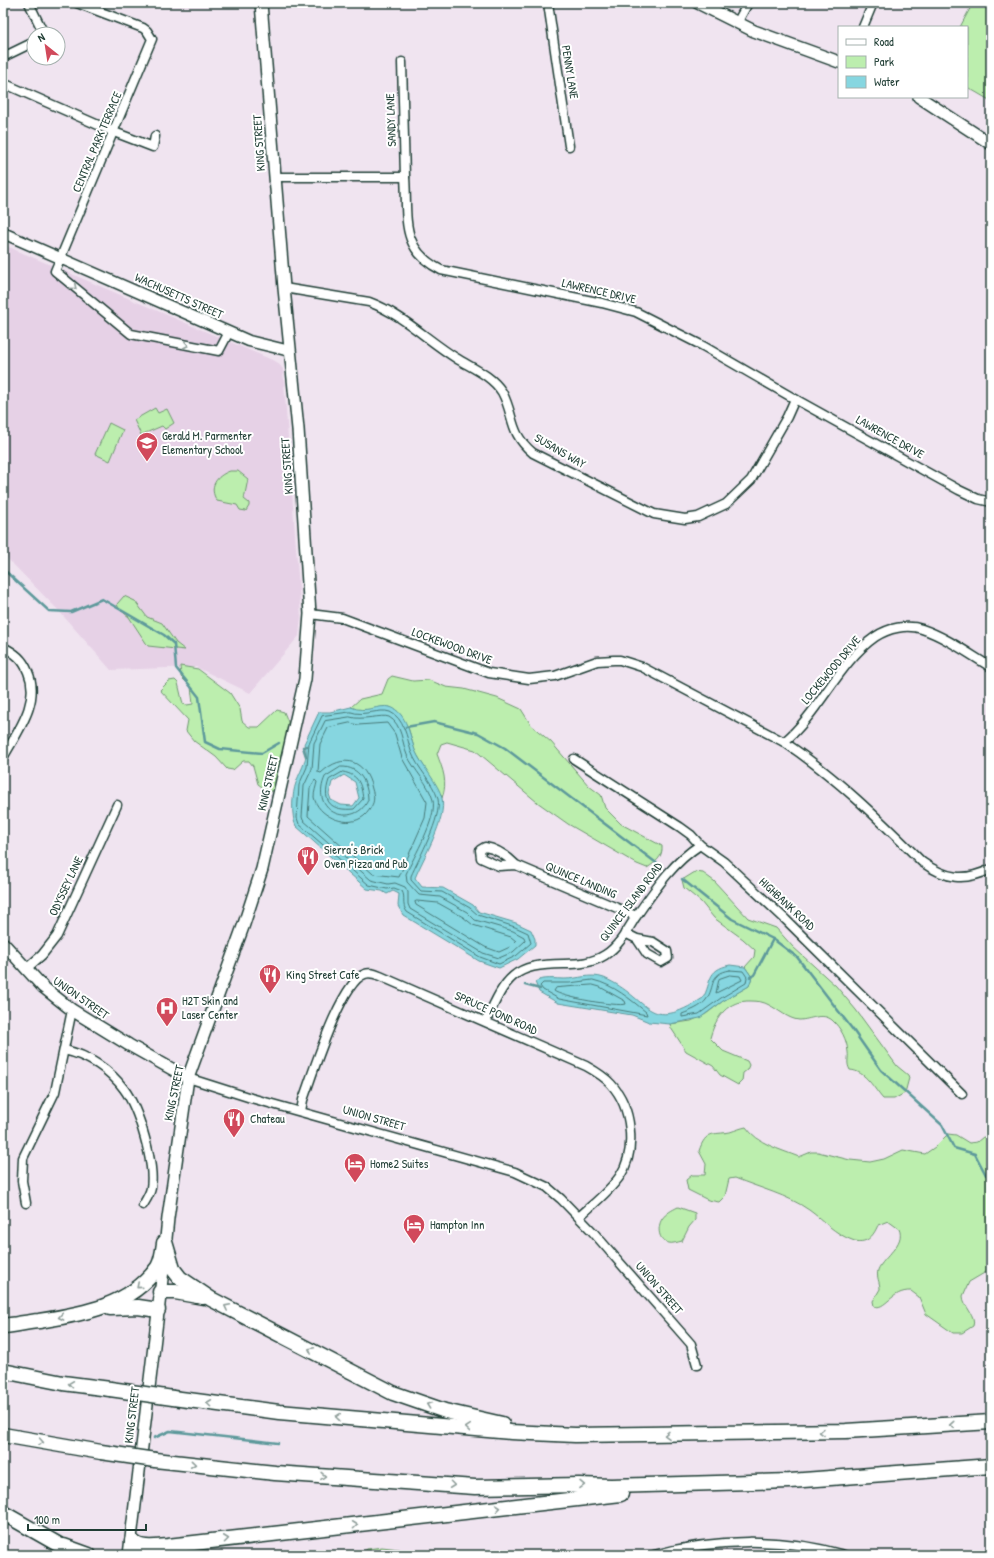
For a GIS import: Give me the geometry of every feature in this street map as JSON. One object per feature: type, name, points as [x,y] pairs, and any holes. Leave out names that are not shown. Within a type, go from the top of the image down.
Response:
[{"type":"highway","points":[[165,1242],[174,1269],[180,1278],[211,1299],[393,1393],[445,1411],[503,1424],[605,1436]]},
{"type":"highway","points":[[3,1326],[58,1318],[115,1304],[129,1295],[159,1266],[165,1242]]},
{"type":"highway","points":[[160,1292],[176,1292],[211,1299]]},
{"type":"highway","points":[[99,1309],[138,1307],[158,1310]]},
{"type":"highway","points":[[3,1370],[62,1383],[279,1412],[511,1432],[605,1436],[846,1431],[991,1422]]},
{"type":"highway","points":[[3,1435],[154,1460],[275,1473],[438,1483],[475,1487],[702,1484],[790,1481],[991,1466]]},
{"type":"highway","points":[[132,1540],[135,1544],[144,1547],[187,1544],[702,1484]]},
{"type":"highway","points":[[3,1513],[61,1546],[72,1555]]},
{"type":"highway","points":[[166,1555],[187,1544]]},
{"type":"highway","points":[[61,1546],[74,1548],[89,1555]]},
{"type":"main road","name":"KING STREET","points":[[129,1555],[132,1540],[165,1242],[188,1078],[262,870],[305,678],[310,614],[298,428],[284,288],[261,3]]},
{"type":"main road","points":[[698,3],[737,23],[838,62]]},
{"type":"main road","points":[[921,98],[991,144]]},
{"type":"main road","name":"UNION STREET","points":[[3,943],[43,987],[72,1010],[129,1045],[188,1078]]},
{"type":"street","points":[[29,3],[40,26]]},
{"type":"street","name":"CENTRAL PARK TERRACE","points":[[60,258],[151,44],[150,34],[143,28],[77,3]]},
{"type":"street","name":"PENNY LANE","points":[[548,3],[569,146]]},
{"type":"street","points":[[737,23],[748,3]]},
{"type":"street","points":[[863,26],[872,3]]},
{"type":"street","points":[[3,58],[26,46]]},
{"type":"street","name":"SANDY LANE","points":[[402,62],[405,177]]},
{"type":"street","points":[[3,83],[114,132],[153,147],[155,136]]},
{"type":"street","points":[[275,177],[405,177]]},
{"type":"street","name":"LAWRENCE DRIVE","points":[[405,177],[409,235],[414,249],[427,263],[441,270],[602,302],[636,312],[703,346],[959,490],[978,499],[991,502]]},
{"type":"street","name":"WACHUSETTS STREET","points":[[3,233],[249,341],[290,351]]},
{"type":"street","points":[[60,258],[55,271],[131,334],[219,351],[228,332]]},
{"type":"street","name":"SUSANS WAY","points":[[284,288],[369,302],[398,316],[456,358],[482,372],[494,383],[502,392],[512,423],[519,438],[533,453],[654,514],[685,519],[698,517],[715,511],[735,497],[751,480],[787,417],[795,399]]},
{"type":"street","name":"LOCKEWOOD DRIVE","points":[[310,614],[342,618],[488,673],[529,679],[556,676],[597,661],[620,660],[642,667],[784,742],[840,784],[922,862],[935,871],[955,878],[970,877],[991,869]]},
{"type":"street","name":"LOCKEWOOD DRIVE","points":[[784,742],[798,731],[854,657],[875,636],[893,627],[921,628],[951,643],[991,667]]},
{"type":"street","points":[[3,647],[19,656],[32,682],[32,697],[29,709],[3,758]]},
{"type":"street","name":"HIGHBANK ROAD","points":[[574,759],[680,827],[691,835],[700,845],[724,862],[786,920],[962,1094]]},
{"type":"street","name":"ODYSSEY LANE","points":[[26,970],[42,955],[56,936],[117,805]]},
{"type":"street","name":"QUINCE ISLAND ROAD","points":[[486,1021],[501,991],[511,979],[522,970],[540,964],[578,964],[592,961],[610,952],[674,866],[700,845]]},
{"type":"street","name":"QUINCE LANDING","points":[[516,865],[636,916]]},
{"type":"street","points":[[625,933],[637,940]]},
{"type":"street","name":"SPRUCE POND ROAD","points":[[301,1111],[339,1006],[348,990],[357,979],[365,974],[380,976],[486,1021],[586,1066],[610,1083],[619,1096],[629,1127],[628,1159],[615,1182],[579,1217]]},
{"type":"street","points":[[26,1203],[22,1181],[23,1158],[55,1092],[72,1010]]},
{"type":"street","points":[[64,1050],[82,1055],[100,1066],[120,1084],[128,1094],[141,1127],[150,1170],[150,1189],[143,1205]]},
{"type":"street","name":"UNION STREET","points":[[188,1078],[251,1098],[515,1172],[547,1187],[579,1217],[691,1344],[697,1365]]},
{"type":"street","points":[[654,1555],[690,1547],[748,1542],[800,1546],[844,1555]]},
{"type":"shaded area","name":"Gerald M. Parmenter Elementary School","points":[[4,245],[277,362],[283,369],[301,617],[299,636],[250,693],[196,667],[111,670],[58,610],[3,554]]},
{"type":"green space","points":[[973,3],[991,3],[991,101],[968,88],[968,26],[961,26]]},
{"type":"green space","points":[[155,408],[158,413],[167,409],[174,423],[165,429],[162,426],[141,435],[134,420]]},
{"type":"green space","points":[[109,423],[123,430],[110,461],[95,454]]},
{"type":"green space","points":[[230,471],[238,471],[248,479],[244,499],[249,503],[246,511],[240,510],[237,505],[217,501],[214,496],[213,487],[217,479]]},
{"type":"green space","points":[[124,596],[135,601],[147,617],[162,623],[176,643],[185,650],[148,646],[129,617],[119,609],[117,604]]},
{"type":"green space","points":[[180,666],[198,669],[230,693],[240,709],[242,721],[249,727],[259,727],[277,710],[284,712],[288,722],[286,740],[280,759],[278,786],[275,790],[269,792],[258,784],[253,766],[249,761],[243,761],[233,770],[227,769],[216,757],[194,741],[186,731],[188,720],[160,690],[169,681],[175,680],[178,683],[183,704],[193,704],[191,687],[181,677]]},
{"type":"green space","points":[[392,676],[413,681],[429,680],[446,687],[464,689],[497,698],[521,709],[531,725],[551,742],[589,786],[601,795],[605,808],[621,824],[662,846],[660,856],[647,868],[637,864],[568,824],[537,802],[475,750],[447,742],[441,744],[437,754],[445,781],[442,798],[415,751],[408,727],[390,707],[359,711],[351,707],[360,699],[382,694],[388,679]]},
{"type":"green space","points":[[695,872],[703,873],[714,881],[748,918],[776,928],[793,947],[836,986],[856,1010],[897,1066],[908,1075],[909,1078],[905,1093],[894,1099],[883,1099],[865,1077],[856,1071],[850,1070],[845,1039],[841,1030],[832,1020],[820,1016],[803,1020],[795,1019],[761,1002],[743,1001],[730,1006],[720,1016],[710,1038],[723,1051],[747,1061],[749,1065],[747,1070],[743,1073],[742,1081],[738,1085],[720,1075],[713,1066],[686,1051],[670,1024],[691,1021],[706,1014],[723,1001],[749,986],[752,977],[745,967],[754,957],[755,950],[743,939],[714,918],[701,902],[684,888],[682,880]]},
{"type":"green space","points":[[746,1127],[763,1142],[799,1157],[811,1152],[818,1152],[850,1160],[870,1162],[884,1159],[903,1150],[925,1154],[935,1147],[948,1134],[956,1135],[969,1143],[977,1142],[983,1137],[991,1138],[991,1269],[969,1282],[963,1296],[965,1304],[973,1318],[973,1326],[962,1333],[953,1333],[926,1314],[919,1297],[911,1291],[898,1294],[882,1306],[874,1306],[873,1301],[880,1289],[877,1275],[878,1270],[897,1245],[900,1235],[899,1229],[888,1221],[878,1225],[874,1233],[865,1241],[857,1241],[840,1234],[809,1210],[792,1200],[735,1178],[729,1179],[725,1196],[719,1202],[708,1200],[688,1190],[686,1180],[692,1175],[705,1175],[706,1164],[699,1151],[704,1140],[711,1135],[730,1132]]},
{"type":"green space","points":[[678,1207],[695,1213],[695,1220],[689,1227],[682,1241],[673,1243],[665,1242],[661,1237],[659,1230],[660,1222],[665,1215]]},
{"type":"green space","points":[[382,1547],[399,1549],[414,1555],[359,1555],[367,1549]]},
{"type":"water","points":[[385,706],[396,710],[404,719],[415,750],[440,793],[443,807],[438,827],[415,878],[422,887],[443,888],[473,905],[479,912],[516,923],[531,930],[535,939],[535,945],[518,959],[499,968],[479,961],[403,915],[398,906],[399,894],[393,891],[387,894],[382,891],[367,889],[296,826],[293,817],[293,799],[297,779],[304,764],[306,754],[304,744],[319,712],[330,712],[351,707],[362,710]],"holes":[[[344,775],[355,782],[359,798],[353,806],[341,805],[331,800],[329,794],[332,782]]]},
{"type":"water","points":[[730,965],[745,967],[752,977],[749,986],[723,1001],[700,1018],[670,1024],[649,1022],[632,1015],[558,1003],[539,992],[535,982],[545,979],[570,979],[589,976],[604,978],[619,986],[650,1009],[659,1013],[670,1013],[684,1009],[703,998],[713,973],[722,967]]},
{"type":"waterway","points":[[3,569],[49,611],[71,612],[102,599],[164,635],[174,644],[176,668],[199,697],[205,742],[220,749],[262,753],[279,743]]},
{"type":"waterway","points":[[406,727],[434,722],[478,733],[505,748],[659,865]]},
{"type":"waterway","points":[[306,756],[303,747],[307,746]]},
{"type":"waterway","points":[[682,879],[732,919],[773,939],[797,957],[853,1030],[881,1070],[942,1125],[954,1148],[975,1154],[986,1175],[991,1175]]},
{"type":"waterway","points":[[750,977],[754,975],[773,939]]},
{"type":"waterway","points":[[525,985],[540,989]]},
{"type":"waterway","points":[[154,1438],[170,1431],[278,1443]]},
{"type":"place","name":"Gerald M. Parmenter Elementary School","points":[[147,462]]},
{"type":"place","name":"Sierra's Brick Oven Pizza and Pub","points":[[308,876]]},
{"type":"place","name":"King Street Cafe","points":[[270,994]]},
{"type":"place","name":"H2T Skin and Laser Center","points":[[167,1028]]},
{"type":"place","name":"Chateau","points":[[234,1138]]},
{"type":"place","name":"Home2 Suites","points":[[355,1184]]},
{"type":"place","name":"Hampton Inn","points":[[414,1244]]}]
